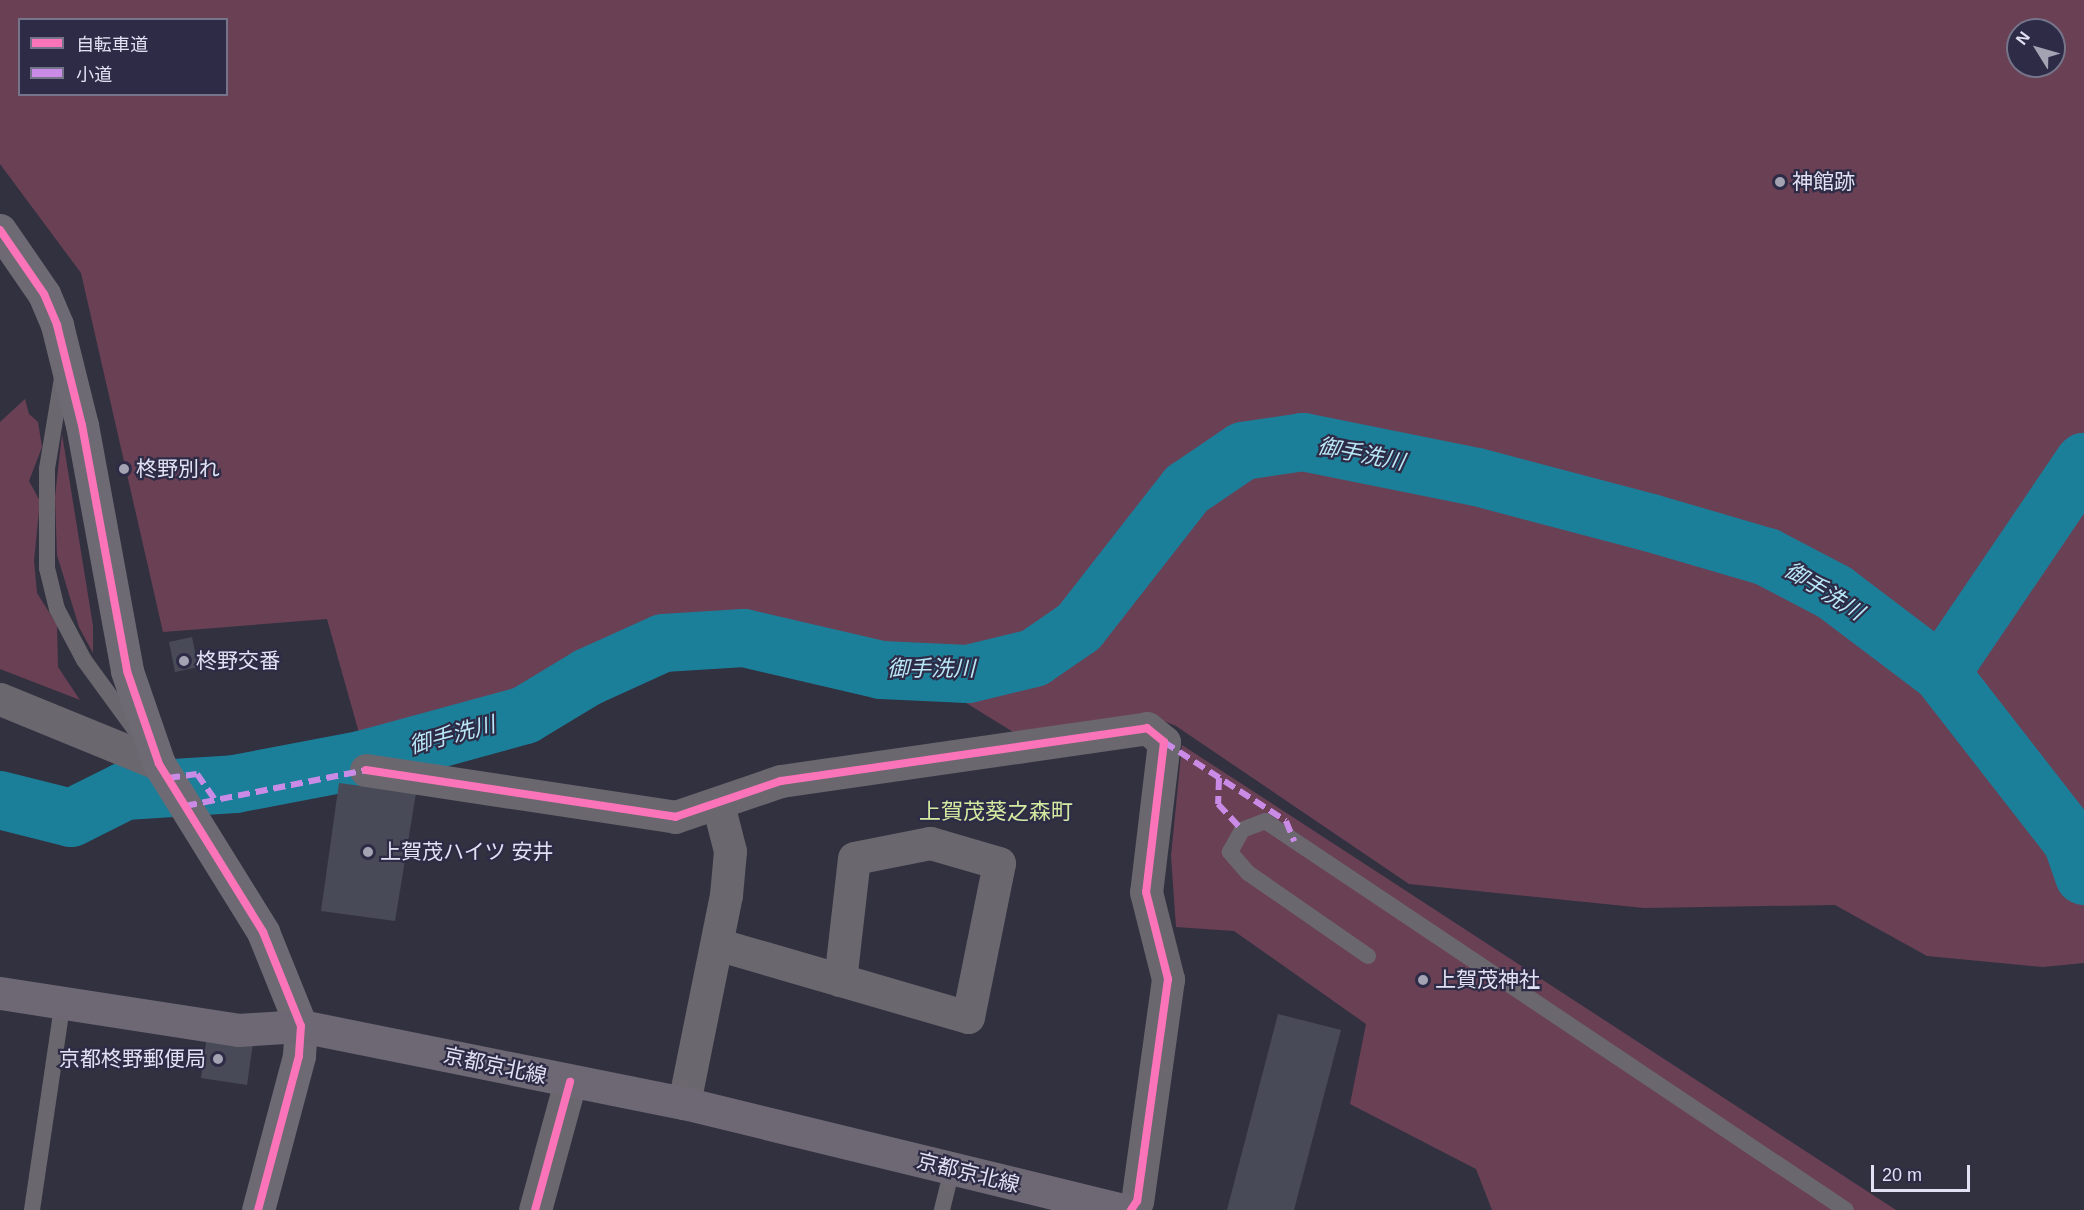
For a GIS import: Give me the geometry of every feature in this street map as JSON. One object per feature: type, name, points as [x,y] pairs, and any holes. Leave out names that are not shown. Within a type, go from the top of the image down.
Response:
[{"type":"main road","name":"京都京北線","points":[[0,993],[238,1030],[301,1026],[570,1082],[684,1103],[1124,1210]]},
{"type":"street","points":[[0,230],[44,294],[66,357],[127,671],[159,764],[263,932],[301,1026],[299,1056],[258,1210]]},
{"type":"street","points":[[0,699],[159,764]]},
{"type":"street","points":[[366,770],[675,817],[781,781],[1147,728],[1164,742],[1146,892],[1168,979],[1137,1201],[1131,1210]]},
{"type":"street","points":[[684,1103],[720,945],[730,851],[718,804]]},
{"type":"street","points":[[720,945],[840,980],[968,1017],[999,863],[930,843],[854,858],[840,980]]},
{"type":"street","points":[[535,1210],[570,1082]]},
{"type":"lane","points":[[66,357],[46,469],[47,568],[57,609],[84,660],[159,764]]},
{"type":"lane","points":[[1368,956],[1248,873],[1230,852],[1242,830],[1265,821],[1846,1210]]},
{"type":"lane","points":[[32,1210],[63,1001]]},
{"type":"lane","points":[[942,1210],[952,1169]]},
{"type":"shaded area","points":[[0,0],[2084,0],[2084,963],[2043,967],[1927,956],[1835,905],[1644,908],[1409,884],[1176,726],[1152,716],[1023,738],[887,654],[713,627],[624,647],[510,709],[361,740],[327,619],[163,632],[81,273],[0,164]]},
{"type":"shaded area","points":[[25,399],[29,414],[38,422],[42,447],[29,481],[40,501],[34,561],[37,593],[57,625],[58,667],[80,700],[0,669],[0,422]]},
{"type":"shaded area","points":[[62,434],[93,626],[93,653],[79,627],[57,555],[55,497]]},
{"type":"shaded area","name":"上賀茂神社","points":[[1182,745],[1896,1210],[1492,1210],[1476,1169],[1350,1104],[1366,1024],[1234,931],[1176,927],[1171,856]]},
{"type":"building","points":[[192,637],[198,667],[175,672],[169,642]]},
{"type":"building","name":"上賀茂ハイツ 安井","points":[[339,783],[416,793],[395,921],[321,911]]},
{"type":"building","points":[[1278,1014],[1341,1030],[1294,1210],[1227,1210]]},
{"type":"building","points":[[207,1036],[253,1043],[247,1085],[201,1078]]},
{"type":"waterway","name":"御手洗川","points":[[0,800],[71,818],[125,791],[235,784],[361,760],[525,715],[588,677],[663,643],[744,638],[881,670],[968,674],[1034,658],[1079,627],[1187,489],[1243,451],[1303,442],[1477,477],[1651,523],[1767,557],[1834,592],[1941,673],[2072,841],[2084,876]]},
{"type":"waterway","name":"御手洗川","points":[[1941,673],[2084,462]]},
{"type":"marked path","points":[[1164,742],[1286,821],[1294,841]]},
{"type":"marked path","points":[[185,806],[366,770]]},
{"type":"marked path","points":[[168,778],[197,774],[216,801]]},
{"type":"marked path","points":[[1219,778],[1218,804],[1242,830]]},
{"type":"cycle path","points":[[0,230],[44,294],[57,325],[82,425],[127,671],[159,764],[263,932],[301,1026],[299,1056],[258,1210]]},
{"type":"cycle path","points":[[366,770],[675,817],[781,781],[1147,728],[1164,742],[1146,892],[1168,979],[1137,1201],[1131,1210]]},
{"type":"cycle path","points":[[535,1210],[570,1082]]},
{"type":"place","name":"神館跡","points":[[1780,182]]},
{"type":"place","name":"柊野別れ","points":[[124,469]]},
{"type":"place","name":"柊野交番","points":[[184,661]]},
{"type":"place","name":"上賀茂ハイツ 安井","points":[[368,852]]},
{"type":"place","name":"上賀茂神社","points":[[1423,980]]},
{"type":"place","name":"京都柊野郵便局","points":[[218,1059]]},
{"type":"district","name":"上賀茂葵之森町","points":[[996,812]]}]
